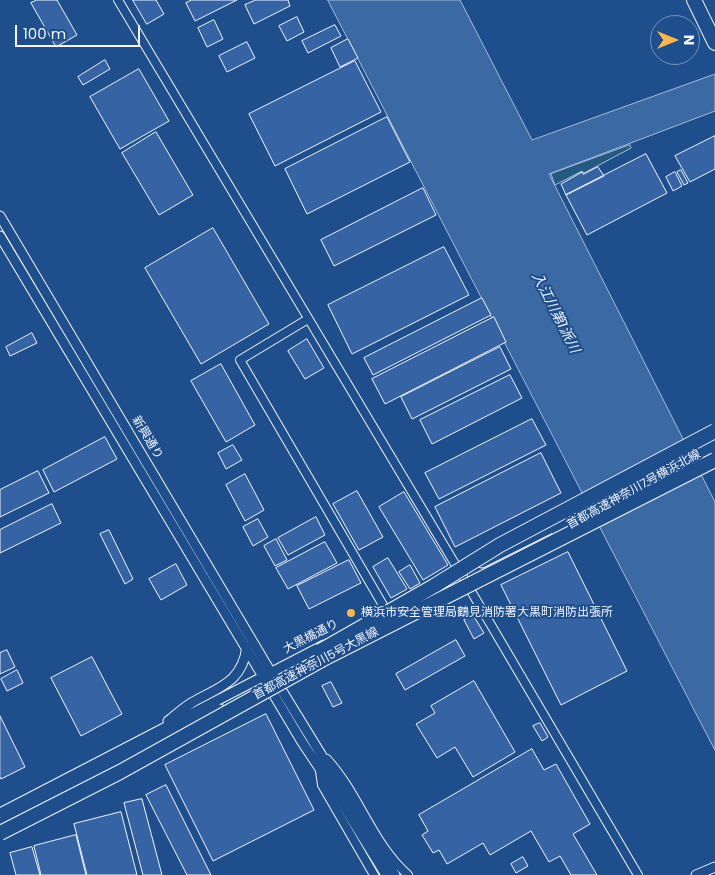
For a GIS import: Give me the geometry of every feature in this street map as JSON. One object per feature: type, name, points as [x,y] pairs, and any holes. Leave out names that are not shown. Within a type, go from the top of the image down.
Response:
[{"type":"highway","points":[[694,0],[715,43]]},
{"type":"highway","points":[[704,0],[715,22]]},
{"type":"highway","points":[[271,678],[434,586],[500,544],[715,431]]},
{"type":"highway","name":"首都高速神奈川7号横浜北線","points":[[554,535],[715,444]]},
{"type":"highway","points":[[554,535],[715,457]]},
{"type":"highway","name":"首都高速神奈川5号大黒線","points":[[0,833],[120,772],[327,657],[715,457]]},
{"type":"highway","name":"首都高速神奈川5号大黒線","points":[[0,829],[118,768],[213,715],[271,678],[554,535]]},
{"type":"street","points":[[118,0],[461,574],[638,875]]},
{"type":"street","name":"新興通り","points":[[0,216],[271,678]]},
{"type":"street","name":"新興通り","points":[[0,236],[247,648],[271,678]]},
{"type":"street","points":[[308,319],[240,360],[387,612]]},
{"type":"street","name":"大黒橋通り","points":[[0,823],[271,678],[387,612],[715,444]]},
{"type":"street","name":"大黒橋通り","points":[[0,813],[148,736],[468,586],[715,457]]},
{"type":"street","points":[[148,736],[192,703],[221,688],[236,676],[245,661],[247,648]]},
{"type":"street","points":[[271,678],[317,748],[391,874]]},
{"type":"street","points":[[271,678],[320,768],[391,874]]},
{"type":"street","points":[[317,748],[344,779],[385,849],[408,875]]},
{"type":"street","points":[[320,768],[322,785],[374,875]]},
{"type":"street","points":[[696,875],[715,867]]},
{"type":"street","points":[[710,875],[715,873]]},
{"type":"shaded area","points":[[630,145],[631,148],[584,173],[582,171],[555,185],[551,174]]},
{"type":"water","name":"入江川第1派川","points":[[328,0],[460,0],[532,140],[715,74],[715,111],[549,174],[715,502],[715,750]]},
{"type":"building","points":[[37,0],[57,0],[77,35],[56,47],[31,3]]},
{"type":"building","points":[[133,0],[156,0],[164,14],[147,24]]},
{"type":"building","points":[[192,0],[237,0],[195,21],[186,3]]},
{"type":"building","points":[[256,0],[288,0],[290,6],[254,24],[245,5]]},
{"type":"building","points":[[297,17],[304,32],[287,41],[279,26]]},
{"type":"building","points":[[214,20],[223,39],[207,47],[198,28]]},
{"type":"building","points":[[335,25],[341,36],[308,53],[302,41]]},
{"type":"building","points":[[348,39],[358,58],[340,67],[331,48]]},
{"type":"building","points":[[247,42],[255,58],[227,72],[219,56]]},
{"type":"building","points":[[105,60],[110,69],[83,85],[78,77]]},
{"type":"building","points":[[355,61],[381,112],[275,166],[249,114]]},
{"type":"building","points":[[139,69],[169,121],[120,149],[90,97]]},
{"type":"building","points":[[387,117],[410,162],[307,214],[285,169]]},
{"type":"building","points":[[156,132],[193,195],[159,215],[122,153]]},
{"type":"building","points":[[715,136],[715,169],[690,182],[675,156]]},
{"type":"building","points":[[646,154],[667,193],[587,235],[566,195]]},
{"type":"building","points":[[598,167],[604,176],[566,195],[561,184],[582,172],[583,174]]},
{"type":"building","points":[[681,170],[688,183],[684,185],[677,172]]},
{"type":"building","points":[[675,172],[682,186],[673,191],[666,177]]},
{"type":"building","points":[[423,188],[436,215],[334,266],[321,240]]},
{"type":"building","points":[[213,228],[269,324],[201,364],[145,268]]},
{"type":"building","points":[[444,247],[469,295],[352,354],[328,305]]},
{"type":"building","points":[[482,298],[491,315],[373,375],[364,358]]},
{"type":"building","points":[[494,317],[506,342],[385,404],[372,379]]},
{"type":"building","points":[[32,333],[37,343],[10,356],[6,347]]},
{"type":"building","points":[[307,339],[324,368],[305,379],[288,351]]},
{"type":"building","points":[[500,347],[511,369],[412,419],[401,397]]},
{"type":"building","points":[[221,364],[255,425],[226,442],[191,381]]},
{"type":"building","points":[[510,375],[522,398],[432,444],[420,420]]},
{"type":"building","points":[[532,419],[546,445],[439,499],[425,473]]},
{"type":"building","points":[[105,437],[117,459],[54,492],[43,470]]},
{"type":"building","points":[[233,445],[242,460],[226,469],[218,453]]},
{"type":"building","points":[[541,453],[561,493],[455,547],[435,507]]},
{"type":"building","points":[[38,471],[49,493],[0,517],[0,490]]},
{"type":"building","points":[[245,474],[264,510],[245,521],[226,485]]},
{"type":"building","points":[[357,491],[383,537],[359,550],[333,504]]},
{"type":"building","points":[[404,492],[448,565],[423,580],[379,507]]},
{"type":"building","points":[[52,504],[61,523],[0,553],[0,530]]},
{"type":"building","points":[[316,517],[325,535],[288,555],[278,538]]},
{"type":"building","points":[[258,519],[268,537],[253,546],[243,527]]},
{"type":"building","points":[[109,530],[133,579],[125,584],[100,534]]},
{"type":"building","points":[[276,539],[287,560],[275,566],[264,546]]},
{"type":"building","points":[[325,542],[337,563],[288,589],[276,568]]},
{"type":"building","points":[[568,552],[627,671],[561,705],[501,585]]},
{"type":"building","points":[[388,558],[407,589],[391,598],[373,567]]},
{"type":"building","points":[[349,560],[361,583],[309,609],[297,586]]},
{"type":"building","points":[[176,564],[187,585],[161,600],[149,579]]},
{"type":"building","points":[[410,565],[420,583],[410,589],[399,572]]},
{"type":"building","points":[[473,615],[484,633],[474,639],[464,620]]},
{"type":"building","points":[[456,640],[465,656],[405,690],[396,674]]},
{"type":"building","points":[[7,650],[15,667],[0,674],[0,653]]},
{"type":"building","points":[[92,657],[122,714],[81,736],[51,678]]},
{"type":"building","points":[[17,670],[23,683],[7,691],[1,679]]},
{"type":"building","points":[[474,681],[515,752],[473,777],[455,747],[437,758],[416,724],[435,713],[431,706]]},
{"type":"building","points":[[331,682],[342,703],[333,707],[322,686]]},
{"type":"building","points":[[266,714],[314,810],[213,861],[165,765]]},
{"type":"building","points":[[0,716],[25,767],[1,779],[0,777]]},
{"type":"building","points":[[540,723],[548,737],[542,741],[533,726]]},
{"type":"building","points":[[532,749],[544,770],[556,764],[590,824],[573,834],[597,875],[571,875],[560,856],[549,862],[531,831],[490,855],[483,843],[447,864],[439,850],[433,853],[422,835],[428,831],[419,815]]},
{"type":"building","points":[[166,785],[211,875],[187,875],[146,795]]},
{"type":"building","points":[[142,799],[162,875],[143,875],[124,803]]},
{"type":"building","points":[[121,812],[137,875],[87,875],[74,824]]},
{"type":"building","points":[[76,835],[86,875],[41,875],[34,846]]},
{"type":"building","points":[[32,847],[40,875],[16,875],[10,853]]},
{"type":"building","points":[[523,857],[528,866],[516,873],[511,864]]},
{"type":"place","name":"横浜市安全管理局鶴見消防署大黒町消防出張所","points":[[351,613]]}]
